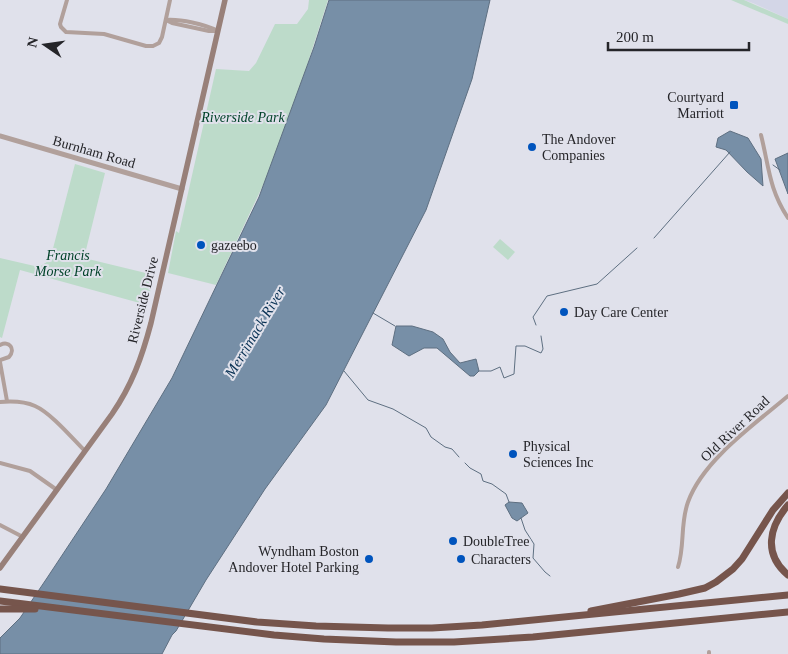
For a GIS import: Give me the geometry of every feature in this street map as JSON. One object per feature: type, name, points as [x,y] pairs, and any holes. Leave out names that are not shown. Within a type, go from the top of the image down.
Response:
[{"type":"highway","points":[[557,618],[705,588],[733,569],[742,559],[773,510],[788,493]]},
{"type":"highway","points":[[788,505],[777,518],[772,546],[773,556],[788,575]]},
{"type":"highway","points":[[0,590],[257,622],[388,628],[451,627],[788,595]]},
{"type":"highway","points":[[0,601],[274,635],[389,642],[454,642],[533,637],[788,612]]},
{"type":"highway","points":[[0,609],[53,608]]},
{"type":"main road","name":"Riverside Drive","points":[[0,568],[122,400],[138,368],[182,189],[225,0]]},
{"type":"street","points":[[67,0],[60,24],[63,30],[110,35],[146,46],[153,46],[161,40],[170,0]]},
{"type":"street","points":[[166,20],[209,31],[218,31]]},
{"type":"street","points":[[761,135],[772,187],[788,218]]},
{"type":"street","name":"Burnham Road","points":[[0,136],[182,189]]},
{"type":"street","points":[[0,345],[4,343],[9,344],[12,348],[9,357],[0,361],[7,402]]},
{"type":"street","name":"Old River Road","points":[[678,567],[681,558],[684,515],[700,479],[728,448],[788,396]]},
{"type":"street","points":[[0,402],[21,402],[35,406],[85,451]]},
{"type":"street","points":[[0,463],[30,471],[57,490]]},
{"type":"street","points":[[0,525],[22,537]]},
{"type":"shaded area","points":[[744,0],[788,0],[788,19],[753,3]]},
{"type":"green space","name":"Riverside Park","points":[[309,0],[328,0],[304,75],[265,181],[216,285],[168,273],[176,231],[179,233],[216,69],[249,71],[256,63],[275,24],[297,24],[308,9]]},
{"type":"green space","points":[[731,0],[744,0],[788,19],[788,24]]},
{"type":"green space","name":"Francis Morse Park","points":[[75,164],[105,173],[84,258],[154,275],[147,305],[20,270],[2,338],[0,337],[0,258],[39,267],[50,260]]},
{"type":"green space","points":[[500,239],[515,252],[508,260],[493,247]]},
{"type":"water","name":"Merrimack River","points":[[329,0],[490,0],[472,79],[426,210],[326,405],[265,489],[206,580],[162,654],[0,654],[0,638],[20,618],[106,489],[172,378],[259,197],[314,47]]},
{"type":"water","points":[[730,131],[748,138],[761,159],[763,186],[726,150],[716,147],[718,138]]},
{"type":"water","points":[[788,153],[788,194],[775,159]]},
{"type":"water","points":[[396,326],[412,326],[433,332],[443,339],[450,352],[460,363],[476,359],[479,371],[474,376],[470,376],[437,348],[424,348],[409,356],[392,345]]},
{"type":"water","points":[[509,502],[522,503],[528,513],[517,521],[512,518],[505,505]]},
{"type":"waterway","points":[[654,238],[730,152]]},
{"type":"waterway","points":[[773,165],[780,170]]},
{"type":"waterway","points":[[536,325],[533,317],[547,296],[597,284],[637,248]]},
{"type":"waterway","points":[[373,313],[395,326]]},
{"type":"waterway","points":[[479,371],[491,371],[500,367],[504,378],[514,374],[516,346],[525,346],[541,353],[543,349],[541,336]]},
{"type":"waterway","points":[[344,371],[368,400],[393,409],[426,428],[431,437],[445,447],[452,449],[459,457]]},
{"type":"waterway","points":[[465,463],[481,474],[483,481],[492,484],[506,494],[509,502]]},
{"type":"waterway","points":[[521,518],[525,530],[534,544],[533,558],[550,576]]},
{"type":"place","name":"Courtyard Marriott","points":[[734,105]]},
{"type":"place","name":"The Andover Companies","points":[[532,147]]},
{"type":"place","name":"gazeebo","points":[[201,245]]},
{"type":"place","name":"Day Care Center","points":[[564,312]]},
{"type":"place","name":"Physical Sciences Inc","points":[[513,454]]},
{"type":"place","name":"DoubleTree","points":[[453,541]]},
{"type":"place","name":"Wyndham Boston Andover Hotel Parking","points":[[369,559]]},
{"type":"place","name":"Characters","points":[[461,559]]}]
